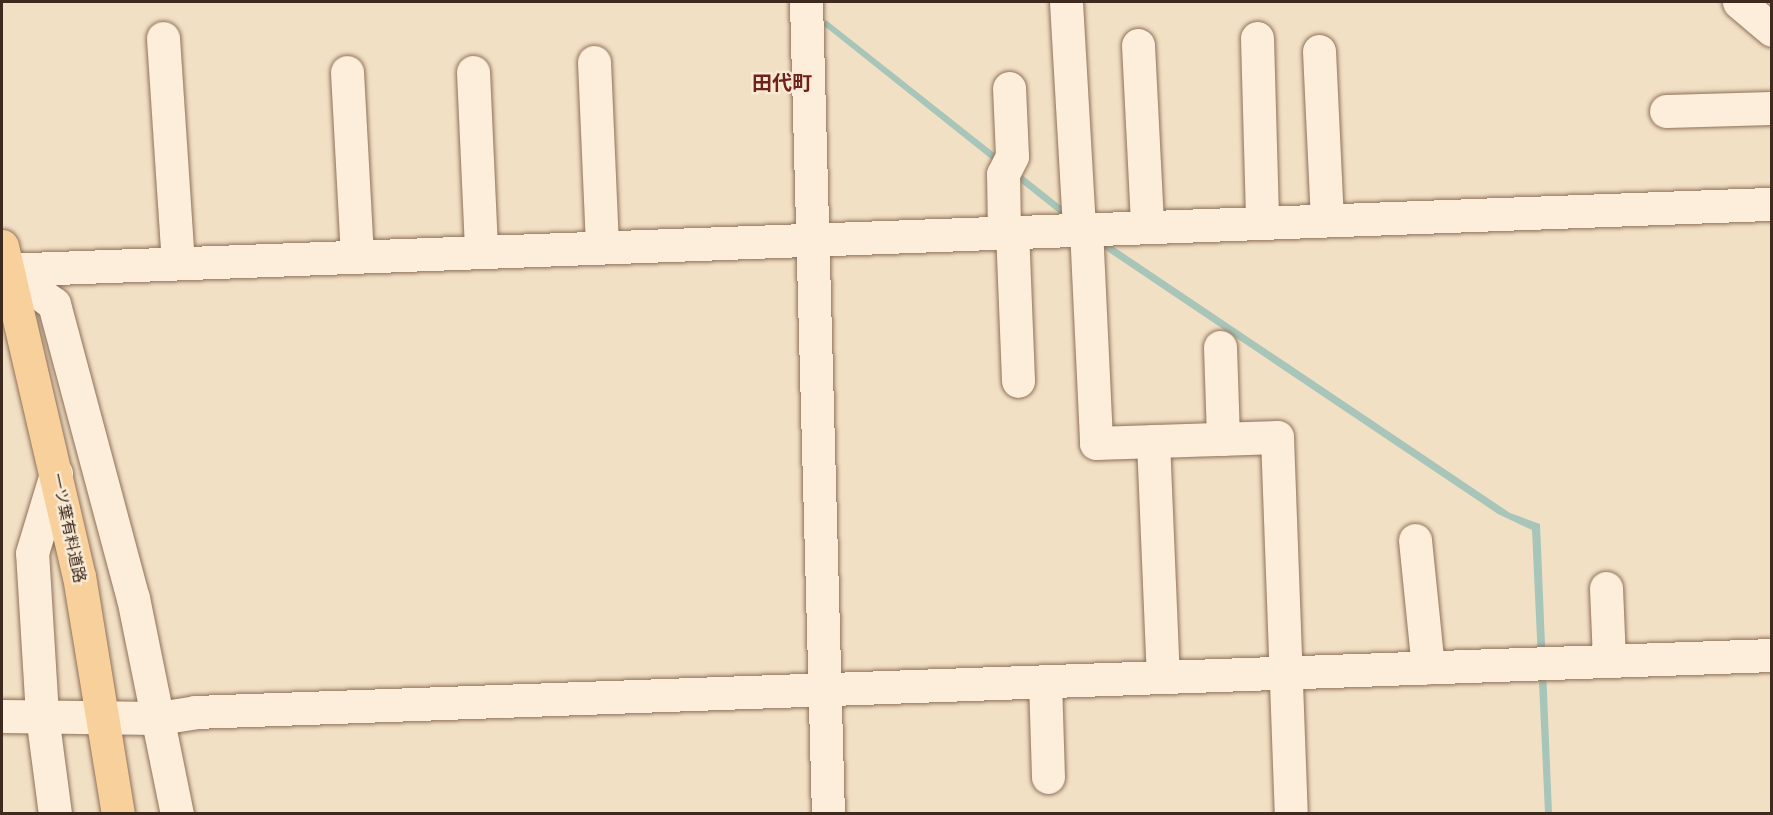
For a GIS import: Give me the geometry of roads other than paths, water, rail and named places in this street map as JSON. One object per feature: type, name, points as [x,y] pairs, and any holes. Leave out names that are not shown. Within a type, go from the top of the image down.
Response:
[{"type":"main road","name":"一ツ葉有料道路","points":[[4,262],[56,474],[105,716],[117,813]]},
{"type":"street","points":[[806,2],[828,813]]},
{"type":"street","points":[[1066,2],[1096,443],[1277,437],[1291,813]]},
{"type":"street","points":[[1739,2],[1772,30]]},
{"type":"street","points":[[163,38],[178,264]]},
{"type":"street","points":[[1257,38],[1262,221]]},
{"type":"street","points":[[1138,45],[1147,225]]},
{"type":"street","points":[[1319,51],[1326,219]]},
{"type":"street","points":[[594,62],[602,246]]},
{"type":"street","points":[[347,72],[357,256]]},
{"type":"street","points":[[473,72],[481,251]]},
{"type":"street","points":[[1009,88],[1012,156],[1003,174],[1018,381]]},
{"type":"street","points":[[1666,111],[1772,108]]},
{"type":"street","points":[[4,262],[178,264],[812,237],[1772,204]]},
{"type":"street","points":[[4,262],[54,304],[159,718],[177,813]]},
{"type":"street","points":[[1220,347],[1223,439]]},
{"type":"street","points":[[1153,441],[1163,677]]},
{"type":"street","points":[[55,813],[42,715],[32,553],[56,474]]},
{"type":"street","points":[[1415,540],[1428,667]]},
{"type":"street","points":[[1606,588],[1609,661]]},
{"type":"street","points":[[2,716],[159,718],[195,712],[1772,655]]},
{"type":"street","points":[[1045,681],[1048,777]]},
{"type":"district","name":"田代町","points":[[782,83]]}]
